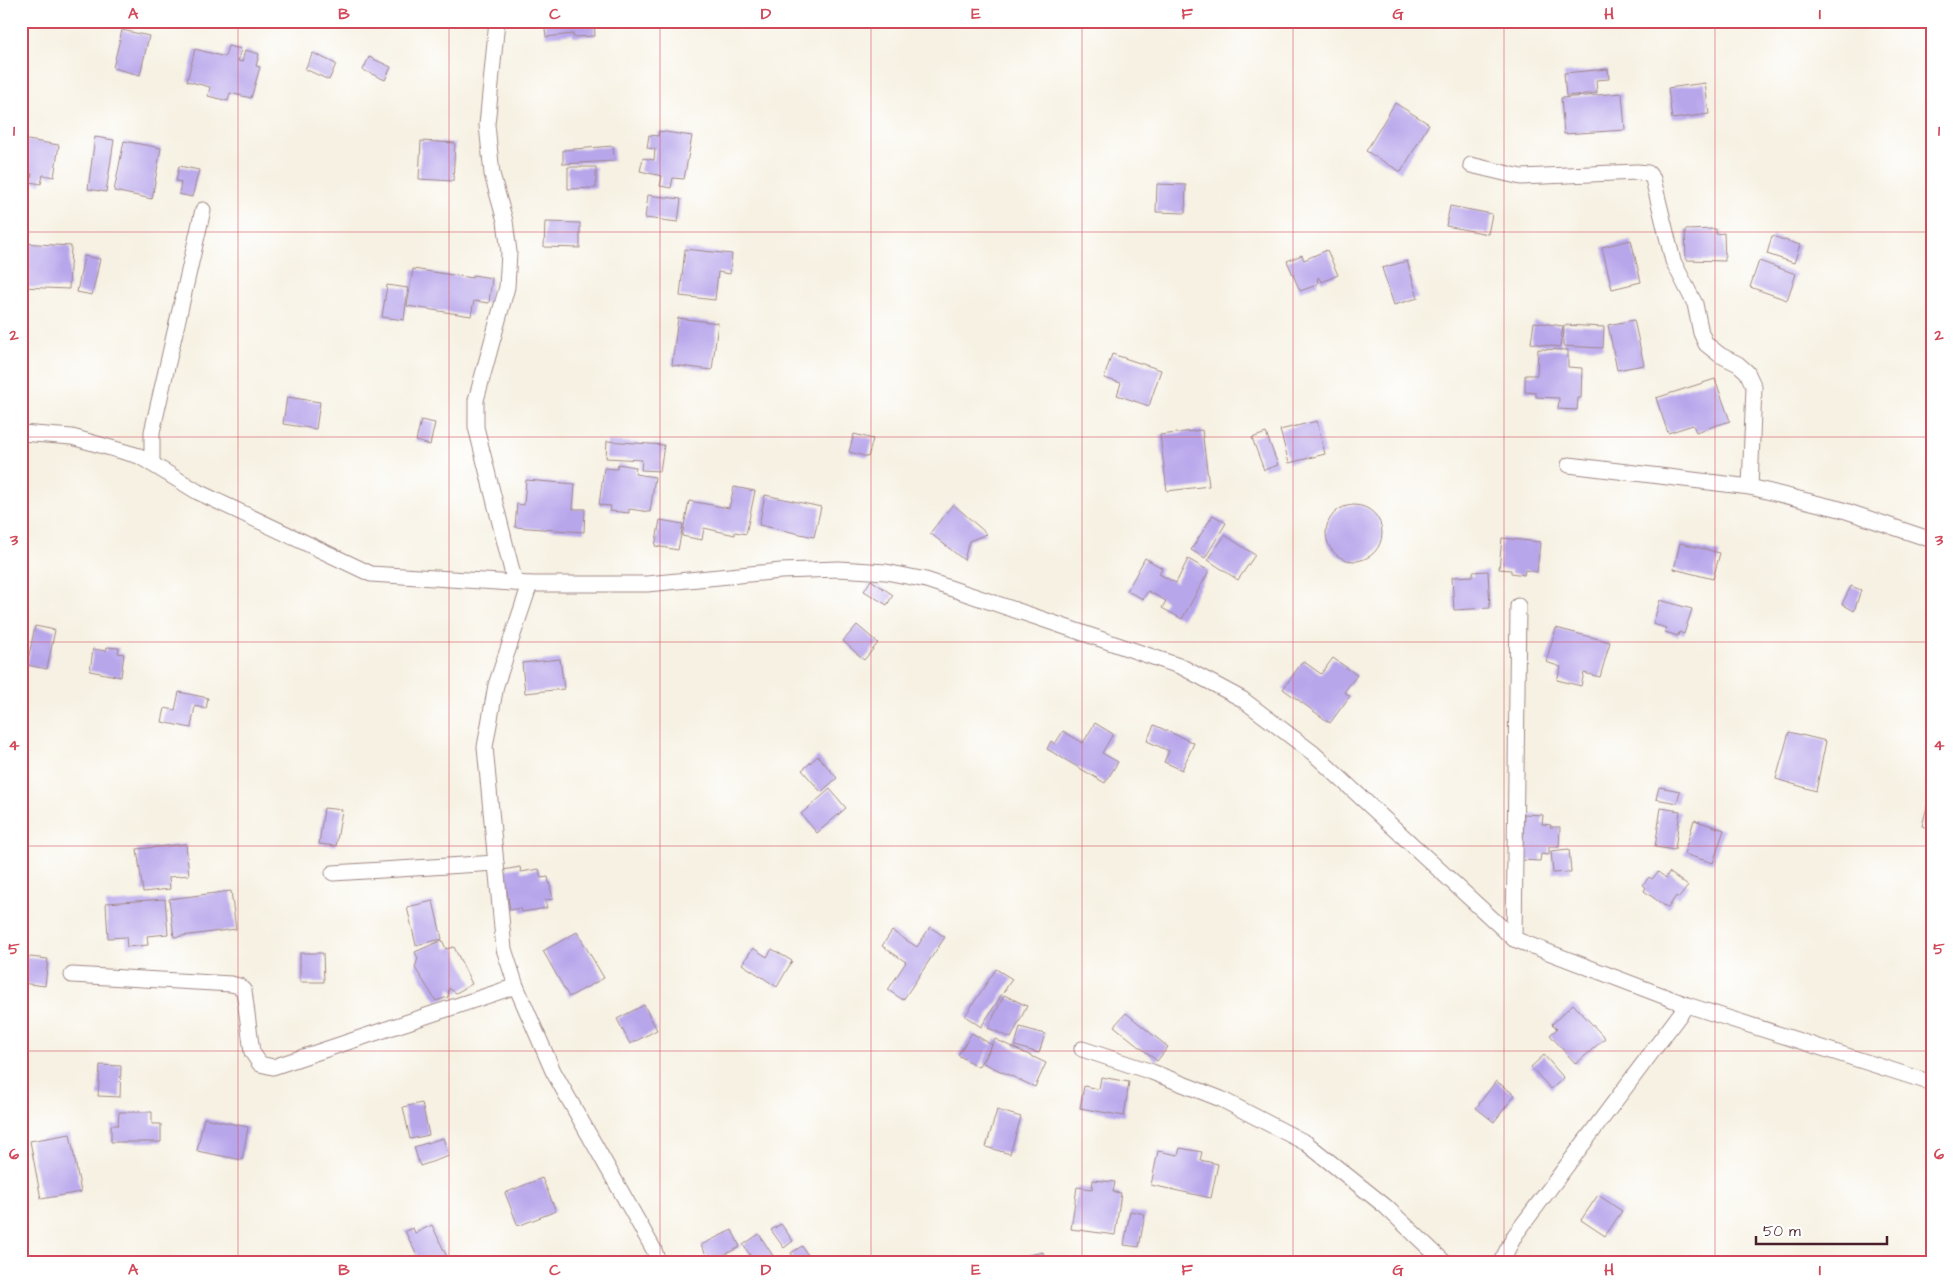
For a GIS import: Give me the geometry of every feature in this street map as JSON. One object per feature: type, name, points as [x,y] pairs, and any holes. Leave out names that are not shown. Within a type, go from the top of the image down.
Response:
[{"type":"street","points":[[497,21],[487,125],[492,174],[505,221],[508,270],[507,286],[476,400],[476,427],[522,584],[490,711],[485,747],[504,949],[516,986],[553,1071],[654,1250],[658,1262]]},
{"type":"street","points":[[1471,166],[1521,177],[1648,173],[1653,179],[1673,261],[1694,304],[1701,333],[1706,344],[1720,355],[1738,364],[1747,372],[1754,387],[1750,487]]},
{"type":"street","points":[[152,464],[152,432],[203,210]]},
{"type":"street","points":[[21,433],[72,437],[139,456],[198,492],[371,574],[522,584],[647,584],[781,571],[839,569],[886,572],[926,580],[1182,667],[1242,699],[1313,753],[1514,940],[1687,1006],[1932,1083]]},
{"type":"street","points":[[1569,465],[1750,487],[1840,509],[1932,540]]},
{"type":"street","points":[[1514,940],[1518,606]]},
{"type":"street","points":[[333,873],[496,863]]},
{"type":"street","points":[[72,975],[231,984],[238,986],[244,991],[252,1052],[260,1064],[273,1067],[516,986]]},
{"type":"street","points":[[1501,1262],[1515,1236],[1687,1006]]},
{"type":"street","points":[[1082,1049],[1221,1099],[1306,1143],[1385,1206],[1444,1262]]},
{"type":"building","points":[[544,21],[594,21],[595,36],[573,37],[573,34],[546,37]]},
{"type":"building","points":[[122,30],[149,36],[140,75],[113,68]]},
{"type":"building","points":[[228,46],[241,49],[238,61],[242,62],[245,50],[259,54],[256,66],[260,67],[251,98],[230,93],[228,101],[208,96],[210,87],[187,81],[195,49],[225,57]]},
{"type":"building","points":[[313,53],[336,64],[329,80],[305,69]]},
{"type":"building","points":[[369,57],[391,67],[385,80],[363,70]]},
{"type":"building","points":[[1608,69],[1609,79],[1596,80],[1597,93],[1566,96],[1564,73]]},
{"type":"building","points":[[1705,83],[1709,114],[1672,119],[1668,88]]},
{"type":"building","points":[[1622,93],[1625,130],[1564,134],[1561,98]]},
{"type":"building","points":[[1395,103],[1429,124],[1401,172],[1366,151]]},
{"type":"building","points":[[659,131],[692,136],[684,179],[673,178],[671,188],[660,186],[662,176],[640,171],[643,158],[654,160],[655,149],[647,148],[649,135],[658,136]]},
{"type":"building","points":[[95,137],[114,140],[106,192],[88,189]]},
{"type":"building","points":[[21,139],[59,145],[54,177],[43,175],[41,184],[30,182],[32,174],[21,172]]},
{"type":"building","points":[[124,141],[161,148],[152,199],[114,191]]},
{"type":"building","points":[[421,141],[455,143],[453,181],[419,179]]},
{"type":"building","points":[[613,146],[614,161],[563,164],[563,150]]},
{"type":"building","points":[[179,166],[199,170],[192,197],[179,194],[181,182],[176,181]]},
{"type":"building","points":[[568,167],[596,167],[596,188],[568,189]]},
{"type":"building","points":[[1157,184],[1186,185],[1185,213],[1156,212]]},
{"type":"building","points":[[648,195],[681,199],[678,222],[645,218]]},
{"type":"building","points":[[1450,206],[1492,214],[1488,234],[1446,226]]},
{"type":"building","points":[[545,222],[580,223],[580,248],[544,247]]},
{"type":"building","points":[[1716,229],[1716,234],[1724,233],[1725,261],[1686,260],[1685,230]]},
{"type":"building","points":[[1772,236],[1800,245],[1794,263],[1767,254]]},
{"type":"building","points":[[1631,240],[1641,282],[1612,289],[1602,247]]},
{"type":"building","points":[[21,243],[71,246],[69,289],[21,287]]},
{"type":"building","points":[[685,249],[732,254],[730,274],[718,272],[715,300],[680,296]]},
{"type":"building","points":[[1327,250],[1338,275],[1322,282],[1318,277],[1317,285],[1300,291],[1287,261],[1302,255],[1304,260]]},
{"type":"building","points":[[84,256],[100,259],[92,295],[77,292]]},
{"type":"building","points":[[1407,261],[1418,298],[1394,305],[1382,268]]},
{"type":"building","points":[[1759,261],[1796,274],[1787,300],[1750,287]]},
{"type":"building","points":[[413,269],[473,278],[473,275],[492,278],[489,303],[474,301],[471,316],[407,306]]},
{"type":"building","points":[[387,285],[408,288],[404,320],[382,317]]},
{"type":"building","points":[[678,318],[718,323],[712,370],[672,365]]},
{"type":"building","points":[[1634,320],[1644,365],[1617,370],[1608,325]]},
{"type":"building","points":[[1534,322],[1563,326],[1560,347],[1531,343]]},
{"type":"building","points":[[1564,325],[1604,327],[1603,348],[1563,346]]},
{"type":"building","points":[[1538,349],[1568,350],[1568,367],[1582,368],[1581,398],[1578,398],[1577,410],[1558,409],[1559,398],[1536,397],[1536,393],[1525,392],[1525,375],[1537,375]]},
{"type":"building","points":[[1112,354],[1161,370],[1149,406],[1117,395],[1121,383],[1104,378]]},
{"type":"building","points":[[1715,379],[1730,421],[1696,432],[1693,425],[1668,433],[1656,398]]},
{"type":"building","points":[[287,397],[320,402],[316,429],[283,424]]},
{"type":"building","points":[[421,420],[435,423],[430,445],[416,441]]},
{"type":"building","points":[[1317,421],[1325,454],[1289,463],[1280,430]]},
{"type":"building","points":[[1202,430],[1209,486],[1167,491],[1160,435]]},
{"type":"building","points":[[1266,433],[1278,465],[1264,470],[1252,438]]},
{"type":"building","points":[[854,434],[873,439],[868,457],[849,452]]},
{"type":"building","points":[[607,441],[664,445],[660,471],[641,470],[642,460],[606,458]]},
{"type":"building","points":[[618,464],[636,467],[635,474],[655,477],[650,512],[629,509],[629,513],[610,511],[611,506],[599,505],[604,468],[617,469]]},
{"type":"building","points":[[526,480],[575,484],[573,509],[585,509],[584,532],[515,527],[517,504],[524,505]]},
{"type":"building","points":[[734,487],[755,491],[746,534],[735,532],[735,535],[704,528],[702,540],[682,536],[689,501],[729,508]]},
{"type":"building","points":[[765,495],[821,507],[814,537],[759,525]]},
{"type":"building","points":[[953,504],[987,534],[969,541],[964,560],[930,533]]},
{"type":"building","points":[[1354,505],[1365,507],[1374,513],[1380,522],[1382,533],[1380,544],[1374,553],[1365,559],[1354,561],[1343,559],[1334,553],[1328,544],[1326,533],[1328,522],[1334,513],[1343,507]]},
{"type":"building","points":[[1213,515],[1226,523],[1205,558],[1191,550]]},
{"type":"building","points":[[660,520],[683,524],[678,550],[655,546]]},
{"type":"building","points":[[1225,535],[1255,555],[1238,580],[1208,560]]},
{"type":"building","points":[[1502,538],[1540,542],[1537,572],[1525,570],[1524,575],[1511,573],[1511,570],[1499,569]]},
{"type":"building","points":[[1680,543],[1720,553],[1713,579],[1674,569]]},
{"type":"building","points":[[1145,558],[1162,568],[1159,574],[1176,583],[1188,559],[1209,571],[1182,619],[1162,608],[1166,601],[1148,591],[1143,599],[1127,591]]},
{"type":"building","points":[[1488,571],[1490,608],[1454,610],[1452,577],[1473,576],[1473,572]]},
{"type":"building","points":[[871,580],[893,595],[887,605],[864,591]]},
{"type":"building","points":[[1851,586],[1861,590],[1854,611],[1842,604]]},
{"type":"building","points":[[1660,600],[1692,609],[1684,634],[1679,632],[1678,636],[1665,632],[1666,628],[1653,624]]},
{"type":"building","points":[[857,625],[878,643],[864,660],[843,641]]},
{"type":"building","points":[[35,626],[55,630],[47,669],[27,665]]},
{"type":"building","points":[[1556,628],[1610,642],[1600,677],[1584,673],[1581,686],[1557,680],[1561,667],[1546,662]]},
{"type":"building","points":[[107,647],[119,648],[118,653],[124,654],[121,677],[90,671],[93,649],[106,651]]},
{"type":"building","points":[[1333,658],[1357,675],[1344,692],[1350,696],[1330,723],[1283,689],[1303,661],[1321,674]]},
{"type":"building","points":[[560,659],[564,689],[525,693],[522,663]]},
{"type":"building","points":[[179,692],[208,698],[206,709],[195,706],[191,728],[162,722],[165,708],[175,710]]},
{"type":"building","points":[[1095,723],[1113,734],[1102,753],[1118,762],[1105,783],[1047,749],[1051,741],[1055,744],[1063,731],[1083,743]]},
{"type":"building","points":[[1154,725],[1194,743],[1182,770],[1164,762],[1169,751],[1147,741]]},
{"type":"building","points":[[1789,732],[1826,741],[1816,791],[1776,779]]},
{"type":"building","points":[[818,756],[837,778],[821,792],[802,770]]},
{"type":"building","points":[[1659,787],[1680,791],[1677,803],[1656,799]]},
{"type":"building","points":[[830,789],[846,808],[817,833],[801,814]]},
{"type":"building","points":[[1928,803],[1932,804],[1932,830],[1922,826]]},
{"type":"building","points":[[324,808],[342,810],[336,846],[319,844]]},
{"type":"building","points":[[1661,808],[1680,811],[1675,850],[1655,847]]},
{"type":"building","points":[[1524,814],[1543,815],[1542,824],[1551,825],[1550,827],[1560,827],[1559,847],[1549,847],[1549,855],[1541,854],[1540,861],[1522,860]]},
{"type":"building","points":[[1694,820],[1724,830],[1713,863],[1684,854]]},
{"type":"building","points":[[186,844],[189,875],[169,877],[170,889],[143,892],[137,849]]},
{"type":"building","points":[[1569,849],[1571,872],[1553,873],[1551,851]]},
{"type":"building","points":[[520,867],[521,872],[539,869],[541,878],[548,877],[553,899],[545,900],[547,908],[522,912],[521,908],[510,910],[503,870]]},
{"type":"building","points":[[1658,872],[1666,878],[1669,872],[1688,886],[1679,898],[1676,896],[1668,908],[1644,891],[1646,887],[1643,885],[1649,877],[1652,879]]},
{"type":"building","points":[[231,891],[236,929],[174,937],[169,899]]},
{"type":"building","points":[[165,899],[168,934],[147,936],[148,945],[127,947],[126,937],[108,938],[106,903]]},
{"type":"building","points":[[433,901],[442,939],[416,945],[407,907]]},
{"type":"building","points":[[930,927],[945,937],[903,1000],[888,990],[906,962],[882,946],[892,931],[917,947]]},
{"type":"building","points":[[577,932],[604,978],[569,997],[543,951]]},
{"type":"building","points":[[442,940],[446,949],[454,947],[472,984],[456,993],[449,988],[448,997],[436,1001],[415,968],[418,958],[415,952]]},
{"type":"building","points":[[753,948],[767,957],[772,949],[792,961],[777,987],[742,964]]},
{"type":"building","points":[[300,953],[323,953],[324,982],[300,982]]},
{"type":"building","points":[[21,956],[48,959],[45,986],[21,983]]},
{"type":"building","points":[[996,969],[1012,979],[981,1027],[965,1016]]},
{"type":"building","points":[[1004,995],[1027,1006],[1011,1038],[988,1028]]},
{"type":"building","points":[[1573,1004],[1605,1038],[1576,1064],[1550,1035],[1557,1029],[1552,1024]]},
{"type":"building","points":[[644,1005],[657,1030],[630,1044],[617,1019]]},
{"type":"building","points":[[1126,1013],[1168,1047],[1157,1061],[1114,1026]]},
{"type":"building","points":[[1020,1027],[1045,1034],[1039,1053],[1015,1046]]},
{"type":"building","points":[[972,1033],[992,1045],[978,1067],[958,1055]]},
{"type":"building","points":[[995,1039],[1046,1063],[1035,1087],[983,1063]]},
{"type":"building","points":[[1544,1055],[1564,1078],[1551,1089],[1531,1067]]},
{"type":"building","points":[[100,1065],[121,1066],[120,1097],[98,1096]]},
{"type":"building","points":[[1101,1077],[1129,1082],[1124,1116],[1080,1108],[1084,1086],[1099,1089]]},
{"type":"building","points":[[1496,1081],[1515,1095],[1494,1122],[1476,1108]]},
{"type":"building","points":[[422,1103],[429,1135],[410,1139],[403,1107]]},
{"type":"building","points":[[997,1110],[1021,1117],[1010,1154],[986,1147]]},
{"type":"building","points":[[119,1112],[152,1112],[152,1124],[161,1124],[161,1142],[111,1142],[111,1125],[118,1125]]},
{"type":"building","points":[[204,1118],[248,1127],[242,1160],[197,1151]]},
{"type":"building","points":[[70,1134],[81,1192],[41,1199],[30,1141]]},
{"type":"building","points":[[443,1138],[449,1156],[420,1166],[414,1147]]},
{"type":"building","points":[[1180,1148],[1202,1152],[1200,1160],[1218,1164],[1211,1198],[1151,1185],[1158,1151],[1178,1155]]},
{"type":"building","points":[[542,1178],[556,1211],[518,1226],[505,1193]]},
{"type":"building","points":[[1093,1180],[1115,1182],[1113,1192],[1121,1193],[1115,1235],[1071,1229],[1077,1187],[1092,1189]]},
{"type":"building","points":[[1598,1195],[1622,1211],[1605,1236],[1581,1220]]},
{"type":"building","points":[[1130,1211],[1145,1214],[1139,1247],[1124,1245]]},
{"type":"building","points":[[781,1224],[793,1241],[784,1248],[771,1230]]},
{"type":"building","points":[[432,1225],[447,1257],[437,1262],[420,1262],[405,1231],[413,1228],[415,1233]]},
{"type":"building","points":[[732,1230],[740,1247],[710,1262],[701,1245]]},
{"type":"building","points":[[759,1234],[773,1256],[764,1262],[755,1262],[743,1245]]},
{"type":"building","points":[[802,1246],[812,1262],[796,1262],[791,1253]]},
{"type":"building","points":[[1043,1252],[1045,1262],[1021,1262],[1020,1257]]}]
